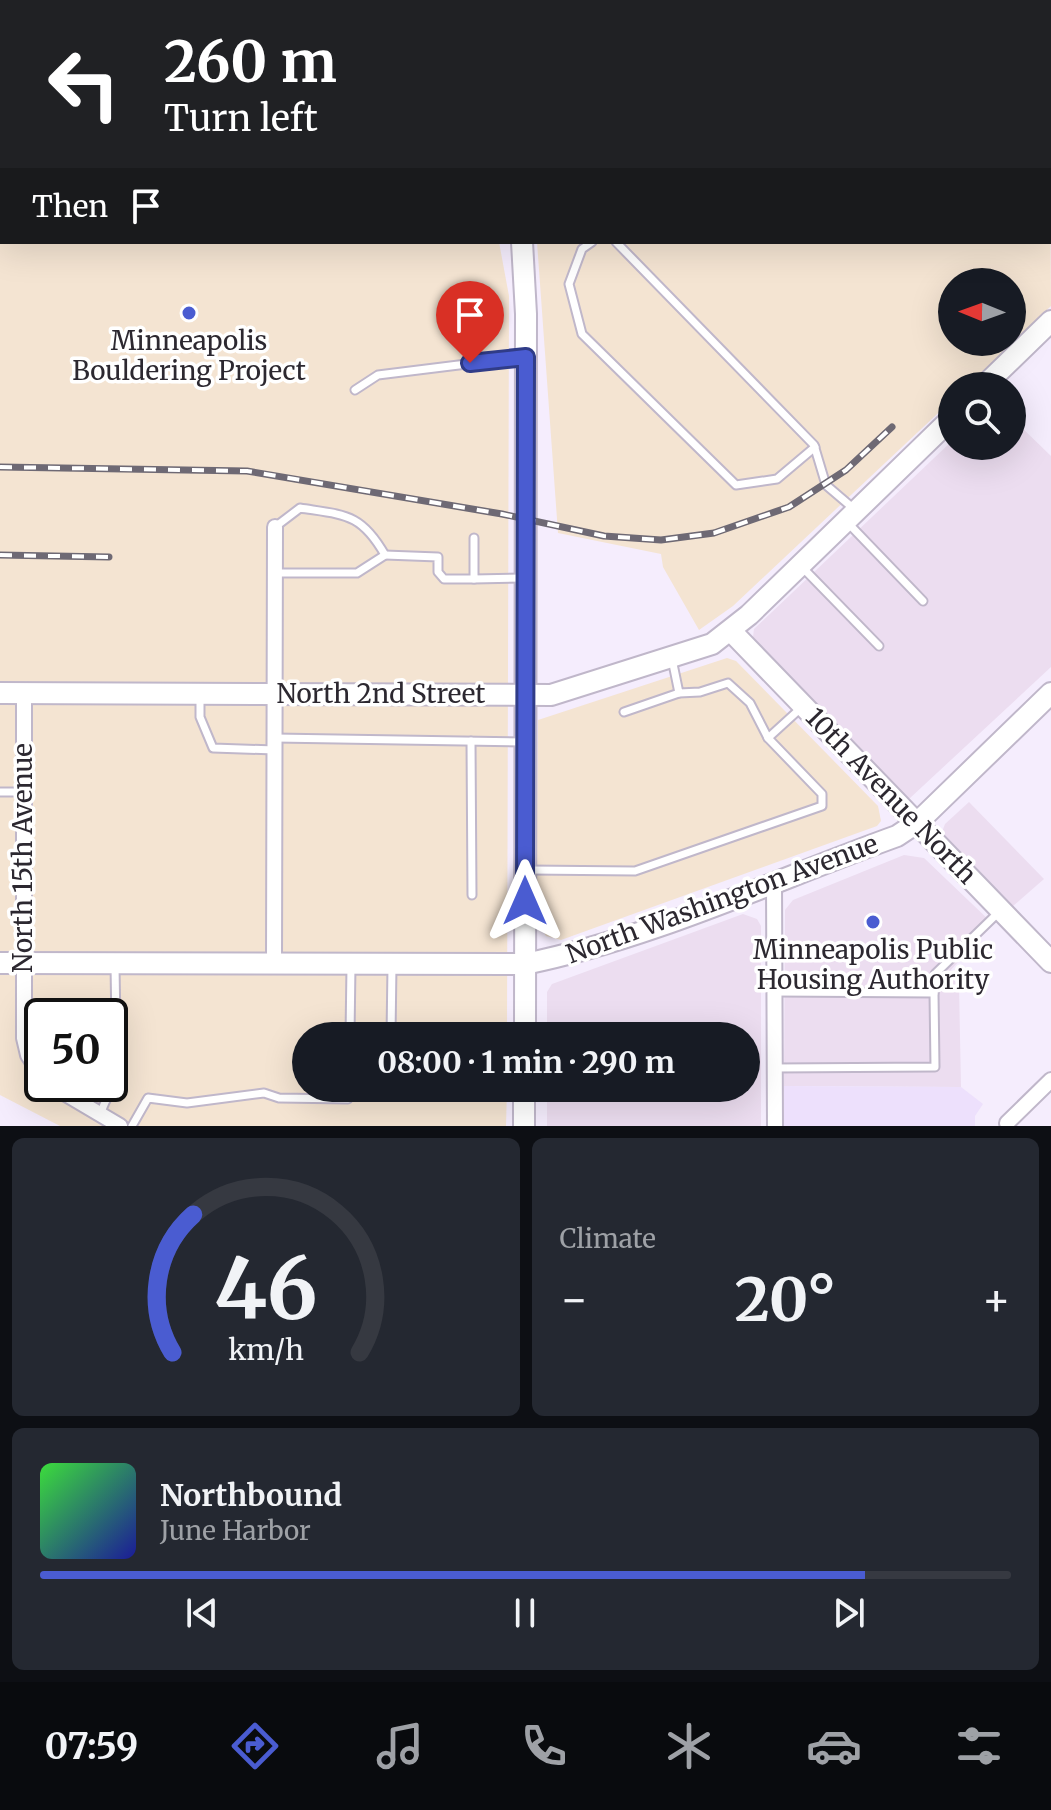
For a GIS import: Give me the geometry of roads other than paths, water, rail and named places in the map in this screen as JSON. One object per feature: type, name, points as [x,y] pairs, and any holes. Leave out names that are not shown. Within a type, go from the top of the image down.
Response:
[{"type":"main road","points":[[522,244],[526,357],[525,1022]]},
{"type":"main road","points":[[998,372],[1051,321]]},
{"type":"main road","name":"North 2nd Street","points":[[0,693],[551,695],[712,644],[731,631],[938,432]]},
{"type":"main road","name":"10th Avenue North","points":[[731,631],[1051,962]]},
{"type":"main road","name":"North Washington Avenue","points":[[0,963],[525,964],[643,929],[897,836],[918,822],[1051,693]]},
{"type":"main road","points":[[524,1102],[524,1126]]},
{"type":"street","points":[[274,963],[275,527]]},
{"type":"street","name":"North 15th Avenue","points":[[24,693],[24,1038]]},
{"type":"street","points":[[774,882],[775,1126]]},
{"type":"street","points":[[1005,1125],[1051,1080]]},
{"type":"street","points":[[93,1102],[120,1126]]},
{"type":"lane","points":[[589,244],[582,249],[569,284],[582,334],[736,485],[777,479],[815,447]]},
{"type":"lane","points":[[618,244],[815,447],[826,485],[923,601]]},
{"type":"lane","points":[[355,390],[378,375],[526,357]]},
{"type":"lane","points":[[275,527],[300,508],[351,516],[370,529],[385,555]]},
{"type":"lane","points":[[474,538],[474,579]]},
{"type":"lane","points":[[275,573],[357,573],[385,555],[438,557],[438,572],[444,579],[525,578]]},
{"type":"lane","points":[[800,565],[879,646]]},
{"type":"lane","points":[[672,657],[679,693]]},
{"type":"lane","points":[[525,870],[635,871],[822,806],[822,794],[768,738],[750,703],[728,683],[700,692],[679,693],[624,712]]},
{"type":"lane","points":[[200,693],[200,717],[213,748],[275,744],[525,742]]},
{"type":"lane","points":[[768,738],[803,705]]},
{"type":"lane","points":[[471,741],[472,895]]},
{"type":"lane","points":[[0,792],[23,792]]},
{"type":"lane","points":[[775,1068],[935,1067],[935,974],[1001,910]]},
{"type":"lane","points":[[103,1108],[117,1085],[115,963]]},
{"type":"lane","points":[[350,1022],[351,963]]},
{"type":"lane","points":[[391,1022],[392,964]]},
{"type":"lane","points":[[774,992],[934,993]]},
{"type":"lane","points":[[132,1126],[148,1098],[187,1103],[264,1093],[292,1098]]},
{"type":"railway","points":[[0,467],[247,471],[502,514],[604,536],[661,540],[714,533],[789,507],[846,470],[892,427]]},
{"type":"railway","points":[[0,555],[109,557]]},
{"type":"place","name":"Minneapolis Bouldering Project","points":[[189,313]]},
{"type":"place","name":"Minneapolis Public Housing Authority","points":[[873,922]]}]
